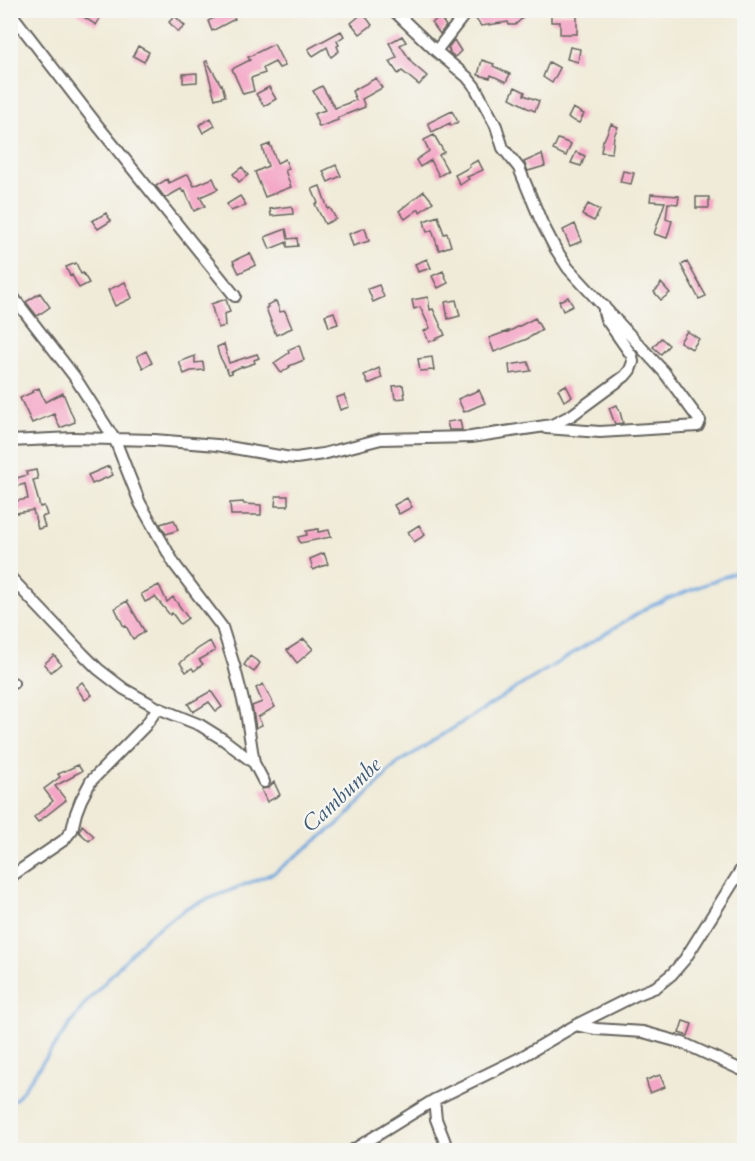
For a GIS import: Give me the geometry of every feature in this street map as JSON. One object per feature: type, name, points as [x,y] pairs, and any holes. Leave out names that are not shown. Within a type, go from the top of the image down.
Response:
[{"type":"street","points":[[393,10],[467,77],[475,87],[496,126],[503,148],[519,168],[541,221],[568,268],[664,372],[697,416],[700,424],[698,426],[600,432],[539,427]]},
{"type":"street","points":[[436,51],[468,10]]},
{"type":"street","points":[[10,12],[98,126],[235,296]]},
{"type":"street","points":[[10,293],[74,376],[115,440],[140,503],[175,565],[222,627],[246,711],[254,763],[264,782]]},
{"type":"street","points":[[10,441],[73,438],[154,440],[217,445],[296,458],[381,440],[471,437],[552,425],[572,415],[630,370],[633,362],[632,356],[606,319],[604,306]]},
{"type":"street","points":[[10,577],[98,669],[124,689],[158,708],[200,725],[254,763]]},
{"type":"street","points":[[10,877],[64,840],[72,831],[76,813],[91,781],[145,726],[158,708]]},
{"type":"street","points":[[353,1150],[434,1100],[518,1059],[576,1025],[656,987],[679,967],[744,865]]},
{"type":"street","points":[[576,1025],[596,1029],[643,1032],[673,1040],[744,1071]]},
{"type":"street","points":[[434,1100],[436,1119],[448,1150]]},
{"type":"building","points":[[73,10],[105,10],[96,25]]},
{"type":"building","points":[[217,10],[230,10],[235,19],[212,31],[208,21],[220,15]]},
{"type":"building","points":[[485,10],[490,13],[507,10],[530,11],[515,25],[509,25],[508,22],[481,26],[475,18]]},
{"type":"building","points":[[363,13],[372,25],[360,34],[351,23]]},
{"type":"building","points":[[577,13],[577,34],[560,34],[560,22],[551,22],[551,14]]},
{"type":"building","points":[[175,16],[185,26],[178,32],[169,22]]},
{"type":"building","points":[[440,17],[446,26],[440,34],[432,23]]},
{"type":"building","points":[[341,31],[344,36],[337,41],[339,51],[331,57],[327,47],[313,56],[308,49]]},
{"type":"building","points":[[402,36],[406,42],[400,45],[413,64],[427,76],[419,85],[402,71],[398,74],[390,62],[397,57],[389,43]]},
{"type":"building","points":[[454,40],[461,51],[455,57],[448,48]]},
{"type":"building","points":[[274,44],[285,66],[279,68],[275,62],[263,68],[265,73],[251,78],[254,91],[243,94],[232,69],[250,60],[248,57]]},
{"type":"building","points":[[138,46],[149,52],[144,62],[133,56]]},
{"type":"building","points":[[570,47],[580,49],[578,62],[567,59]]},
{"type":"building","points":[[482,60],[510,74],[506,82],[491,75],[490,78],[478,75]]},
{"type":"building","points":[[207,61],[222,84],[225,96],[215,99],[205,62]]},
{"type":"building","points":[[549,62],[560,68],[552,83],[543,77]]},
{"type":"building","points":[[197,73],[197,82],[183,83],[183,74]]},
{"type":"building","points":[[376,78],[382,88],[362,99],[365,107],[319,127],[314,114],[325,110],[313,91],[322,86],[335,108],[356,100],[352,91]]},
{"type":"building","points":[[269,87],[276,99],[264,106],[256,94]]},
{"type":"building","points":[[515,87],[525,92],[524,95],[539,101],[535,111],[510,98]]},
{"type":"building","points":[[573,108],[584,114],[579,123],[568,118]]},
{"type":"building","points":[[452,111],[458,122],[451,126],[450,123],[432,132],[428,123]]},
{"type":"building","points":[[211,118],[215,126],[203,133],[199,125]]},
{"type":"building","points":[[611,124],[618,127],[614,136],[612,153],[601,152],[603,140]]},
{"type":"building","points":[[434,135],[444,152],[439,155],[448,171],[439,176],[431,160],[420,167],[416,160],[429,151],[424,140]]},
{"type":"building","points":[[558,139],[571,144],[566,156],[553,150]]},
{"type":"building","points":[[270,144],[277,163],[285,159],[289,169],[285,170],[291,187],[265,197],[255,172],[268,166],[262,147]]},
{"type":"building","points":[[576,152],[585,156],[581,166],[571,163]]},
{"type":"building","points":[[542,154],[545,166],[528,171],[524,162]]},
{"type":"building","points":[[478,160],[483,170],[467,177],[469,179],[460,185],[455,175]]},
{"type":"building","points":[[336,165],[341,176],[328,182],[323,171]]},
{"type":"building","points":[[242,167],[248,175],[239,182],[233,174]]},
{"type":"building","points":[[623,171],[634,173],[631,184],[620,182]]},
{"type":"building","points":[[188,174],[194,186],[213,178],[218,189],[200,197],[205,206],[194,211],[185,191],[181,189],[165,198],[156,186],[167,179],[169,183]]},
{"type":"building","points":[[320,186],[328,209],[330,208],[336,219],[325,224],[315,204],[318,203],[312,189]]},
{"type":"building","points":[[424,191],[433,202],[420,212],[419,209],[405,219],[399,211]]},
{"type":"building","points":[[651,194],[679,196],[678,204],[668,203],[666,219],[672,221],[667,238],[654,234],[665,202],[650,201]]},
{"type":"building","points":[[240,196],[246,205],[231,211],[227,204]]},
{"type":"building","points":[[696,197],[709,197],[709,208],[696,208]]},
{"type":"building","points":[[588,204],[600,210],[594,221],[582,215]]},
{"type":"building","points":[[292,206],[293,214],[271,216],[270,209]]},
{"type":"building","points":[[106,213],[111,221],[98,229],[92,221]]},
{"type":"building","points":[[438,216],[451,246],[439,250],[432,230],[427,232],[424,221]]},
{"type":"building","points":[[575,224],[582,241],[570,246],[563,230]]},
{"type":"building","points":[[365,228],[369,241],[353,246],[349,234]]},
{"type":"building","points":[[286,229],[288,239],[297,238],[298,246],[287,247],[287,242],[270,249],[265,237]]},
{"type":"building","points":[[250,253],[256,265],[239,273],[233,261]]},
{"type":"building","points":[[427,259],[431,268],[418,272],[415,264]]},
{"type":"building","points":[[687,262],[706,296],[699,299],[681,265]]},
{"type":"building","points":[[76,263],[81,274],[83,273],[89,283],[79,288],[66,267]]},
{"type":"building","points":[[443,271],[448,283],[438,288],[432,276]]},
{"type":"building","points":[[125,282],[132,298],[115,306],[108,290]]},
{"type":"building","points":[[661,283],[670,293],[661,300],[654,292]]},
{"type":"building","points":[[379,285],[384,297],[373,302],[368,289]]},
{"type":"building","points":[[40,293],[50,307],[37,316],[26,302]]},
{"type":"building","points":[[428,297],[430,310],[433,309],[445,335],[429,342],[424,331],[430,328],[420,307],[414,309],[412,300]]},
{"type":"building","points":[[568,297],[573,306],[563,311],[559,301]]},
{"type":"building","points":[[226,299],[230,312],[224,314],[225,326],[218,328],[211,304]]},
{"type":"building","points":[[456,300],[460,316],[448,319],[445,302]]},
{"type":"building","points":[[276,301],[280,312],[285,311],[292,328],[276,335],[266,308],[267,305]]},
{"type":"building","points":[[334,312],[338,324],[329,327],[325,315]]},
{"type":"building","points":[[535,318],[542,330],[527,339],[494,352],[489,338],[508,332]]},
{"type":"building","points":[[687,331],[699,339],[692,349],[680,342]]},
{"type":"building","points":[[661,338],[669,345],[661,354],[653,347]]},
{"type":"building","points":[[224,344],[229,363],[257,354],[259,358],[254,360],[255,363],[231,371],[232,373],[229,374],[217,347]]},
{"type":"building","points":[[299,345],[304,360],[289,366],[281,373],[274,363],[289,353],[288,350]]},
{"type":"building","points":[[146,351],[152,363],[143,368],[137,356]]},
{"type":"building","points":[[195,356],[195,363],[203,362],[204,370],[184,374],[179,362]]},
{"type":"building","points":[[432,357],[434,370],[420,371],[418,359]]},
{"type":"building","points":[[528,362],[531,371],[510,374],[509,365]]},
{"type":"building","points":[[379,368],[382,378],[368,384],[364,375]]},
{"type":"building","points":[[403,385],[405,398],[395,399],[393,386]]},
{"type":"building","points":[[566,385],[572,397],[564,401],[558,389]]},
{"type":"building","points":[[39,388],[45,402],[63,393],[75,422],[60,428],[54,414],[32,423],[20,398]]},
{"type":"building","points":[[479,390],[485,403],[464,412],[458,399]]},
{"type":"building","points":[[344,395],[349,407],[340,410],[336,398]]},
{"type":"building","points":[[617,405],[623,423],[615,424],[609,408]]},
{"type":"building","points":[[460,420],[462,430],[449,430],[447,422]]},
{"type":"building","points":[[109,466],[113,475],[92,484],[88,475]]},
{"type":"building","points":[[36,470],[38,479],[33,480],[40,507],[44,506],[47,515],[42,517],[45,527],[38,529],[33,510],[10,514],[10,502],[28,499],[25,484],[10,488],[10,480]]},
{"type":"building","points":[[276,496],[288,496],[288,506],[275,506]]},
{"type":"building","points":[[407,498],[412,507],[399,514],[394,505]]},
{"type":"building","points":[[243,502],[244,504],[261,505],[261,515],[231,515],[230,503]]},
{"type":"building","points":[[174,520],[178,530],[166,534],[160,524]]},
{"type":"building","points":[[419,525],[425,535],[414,542],[408,532]]},
{"type":"building","points":[[318,529],[318,532],[329,530],[331,537],[300,543],[298,537],[307,535],[306,531]]},
{"type":"building","points":[[324,553],[328,564],[313,570],[310,559]]},
{"type":"building","points":[[159,585],[167,602],[173,597],[188,618],[180,624],[155,597],[145,602],[141,594]]},
{"type":"building","points":[[127,601],[145,632],[133,639],[115,608]]},
{"type":"building","points":[[304,639],[313,649],[297,663],[287,650]]},
{"type":"building","points":[[210,641],[215,651],[199,660],[203,664],[194,671],[192,668],[186,672],[180,663]]},
{"type":"building","points":[[54,655],[61,664],[51,672],[44,664]]},
{"type":"building","points":[[250,656],[260,663],[254,672],[244,665]]},
{"type":"building","points":[[82,682],[92,695],[85,700],[76,687]]},
{"type":"building","points":[[263,684],[275,707],[258,717],[262,725],[256,728],[252,706],[262,702],[256,688]]},
{"type":"building","points":[[211,691],[222,707],[216,711],[209,702],[193,712],[188,704]]},
{"type":"building","points":[[78,765],[82,771],[55,786],[66,800],[38,822],[34,817],[53,801],[44,789],[60,777],[58,774]]},
{"type":"building","points":[[274,782],[280,795],[267,802],[261,789],[268,788]]},
{"type":"building","points":[[82,825],[94,836],[89,841],[79,832]]},
{"type":"building","points":[[683,1021],[692,1024],[688,1036],[679,1033]]},
{"type":"building","points":[[660,1075],[665,1087],[650,1093],[646,1080]]},
{"type":"waterway","name":"Cambumbe","points":[[10,1102],[17,1098],[84,1005],[147,936],[188,907],[274,873],[342,821],[397,764],[518,687],[650,606],[744,569]]}]
